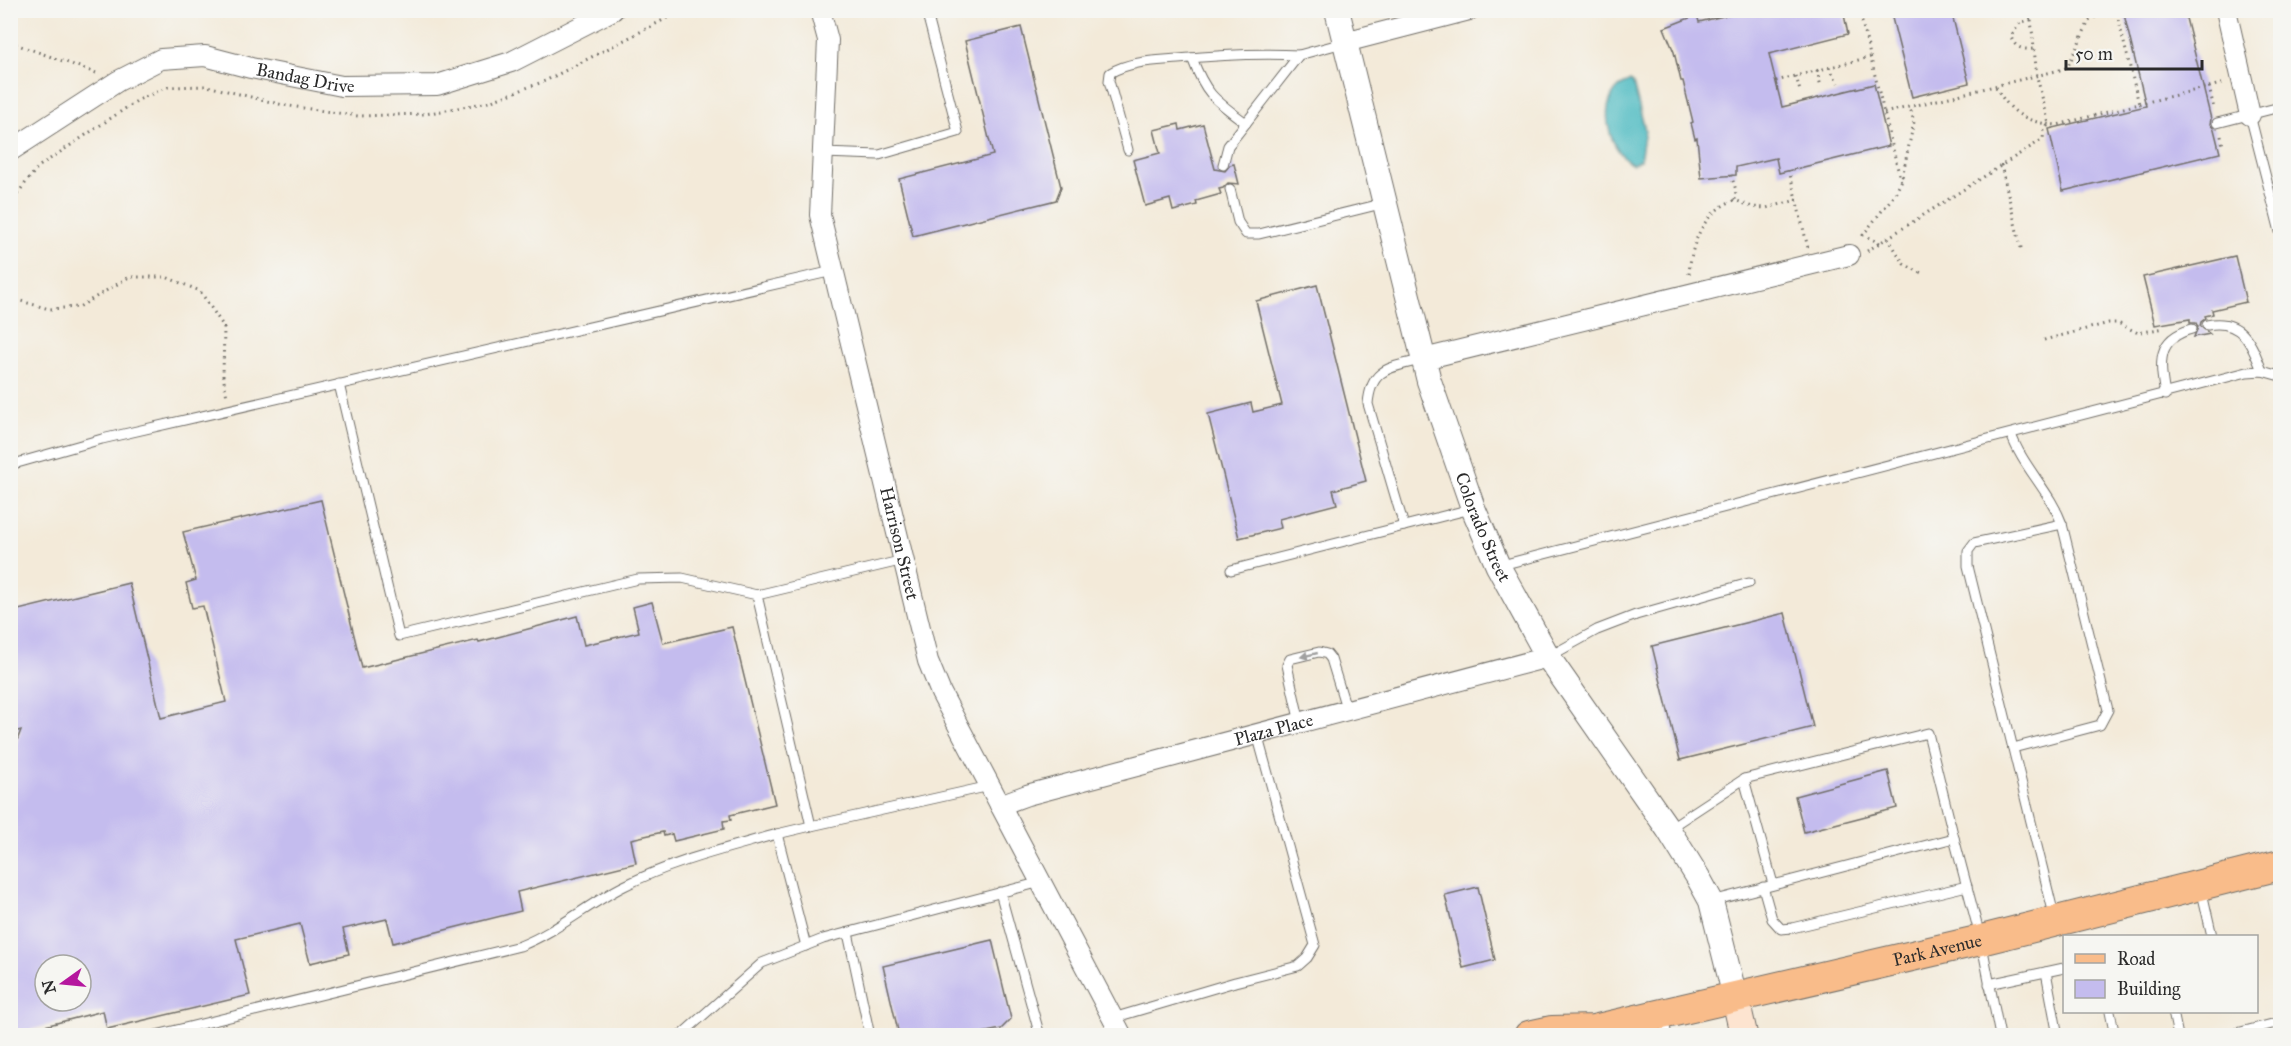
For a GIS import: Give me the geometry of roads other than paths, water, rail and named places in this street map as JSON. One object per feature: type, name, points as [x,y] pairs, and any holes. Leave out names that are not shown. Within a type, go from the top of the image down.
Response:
[{"type":"main road","name":"Park Avenue","points":[[1529,1035],[1552,1031],[1598,1032],[1664,1025],[1735,997],[1981,940],[2280,865]]},
{"type":"main road","points":[[1735,997],[1744,1035]]},
{"type":"street","name":"Bandag Drive","points":[[10,151],[118,81],[161,59],[206,56],[251,68],[342,86],[437,85],[512,62],[613,10]]},
{"type":"street","name":"Harrison Street","points":[[820,10],[828,40],[820,215],[928,661],[941,693],[1118,1027]]},
{"type":"street","name":"Colorado Street","points":[[1337,10],[1430,381],[1473,508],[1498,566],[1548,657],[1668,829],[1711,901],[1735,997]]},
{"type":"street","points":[[1345,42],[1468,10]]},
{"type":"street","points":[[2226,10],[2250,115]]},
{"type":"street","points":[[1424,359],[1849,255]]},
{"type":"street","name":"Plaza Place","points":[[1000,805],[1027,795],[1548,657]]},
{"type":"lane","points":[[823,153],[879,155],[958,132],[927,14],[954,10]]},
{"type":"lane","points":[[1128,150],[1109,81],[1110,73],[1120,67],[1145,62],[1245,53],[1299,55],[1345,42]]},
{"type":"lane","points":[[1223,165],[1228,146],[1299,55]]},
{"type":"lane","points":[[1192,58],[1202,84],[1215,100],[1246,123]]},
{"type":"lane","points":[[2217,123],[2280,107]]},
{"type":"lane","points":[[2250,115],[2280,232]]},
{"type":"lane","points":[[1230,189],[1238,222],[1246,234],[1259,234],[1385,203]]},
{"type":"lane","points":[[10,465],[102,439],[833,271]]},
{"type":"lane","points":[[2207,325],[2217,323],[2235,327],[2249,339],[2262,371]]},
{"type":"lane","points":[[2165,394],[2160,366],[2162,350],[2171,338],[2192,329]]},
{"type":"lane","points":[[1404,526],[1368,404],[1369,388],[1374,378],[1384,371],[1424,359]]},
{"type":"lane","points":[[1498,566],[2247,372],[2262,371],[2280,376]]},
{"type":"lane","points":[[339,384],[399,636],[638,579],[681,578],[757,595],[904,560]]},
{"type":"lane","points":[[2012,434],[2018,448],[2056,509],[2062,524],[2108,710],[2100,725],[2013,748]]},
{"type":"lane","points":[[1231,570],[1473,508]]},
{"type":"lane","points":[[2055,921],[1968,566],[1968,551],[1974,543],[2062,524]]},
{"type":"lane","points":[[1548,657],[1612,624],[1749,583]]},
{"type":"lane","points":[[757,595],[812,826]]},
{"type":"lane","points":[[1300,723],[1287,664],[1290,659],[1319,652],[1327,654],[1331,659],[1347,711]]},
{"type":"lane","points":[[1668,829],[1744,779],[1928,733],[1981,940],[2001,1035]]},
{"type":"lane","points":[[1118,1027],[1235,982],[1298,966],[1307,958],[1315,945],[1257,734]]},
{"type":"lane","points":[[1744,779],[1768,886],[1772,919],[1781,929],[1967,886]]},
{"type":"lane","points":[[152,1035],[520,946],[539,939],[620,888],[657,869],[777,834],[990,786]]},
{"type":"lane","points":[[777,834],[806,946]]},
{"type":"lane","points":[[1711,901],[1954,838]]},
{"type":"lane","points":[[681,1035],[762,963],[848,933],[1041,882]]},
{"type":"lane","points":[[2200,885],[2212,935]]},
{"type":"lane","points":[[1000,892],[1040,1035]]},
{"type":"lane","points":[[848,933],[870,1035]]},
{"type":"lane","points":[[1989,984],[2063,968]]},
{"type":"lane","points":[[2046,972],[2058,1035]]},
{"type":"lane","points":[[2110,1013],[2115,1035]]},
{"type":"lane","points":[[2173,1013],[2178,1035]]},
{"type":"lane","points":[[2225,1035],[2280,1022]]},
{"type":"water","points":[[1630,81],[1633,83],[1645,130],[1640,160],[1633,164],[1618,150],[1607,118],[1612,97],[1619,87]]}]
